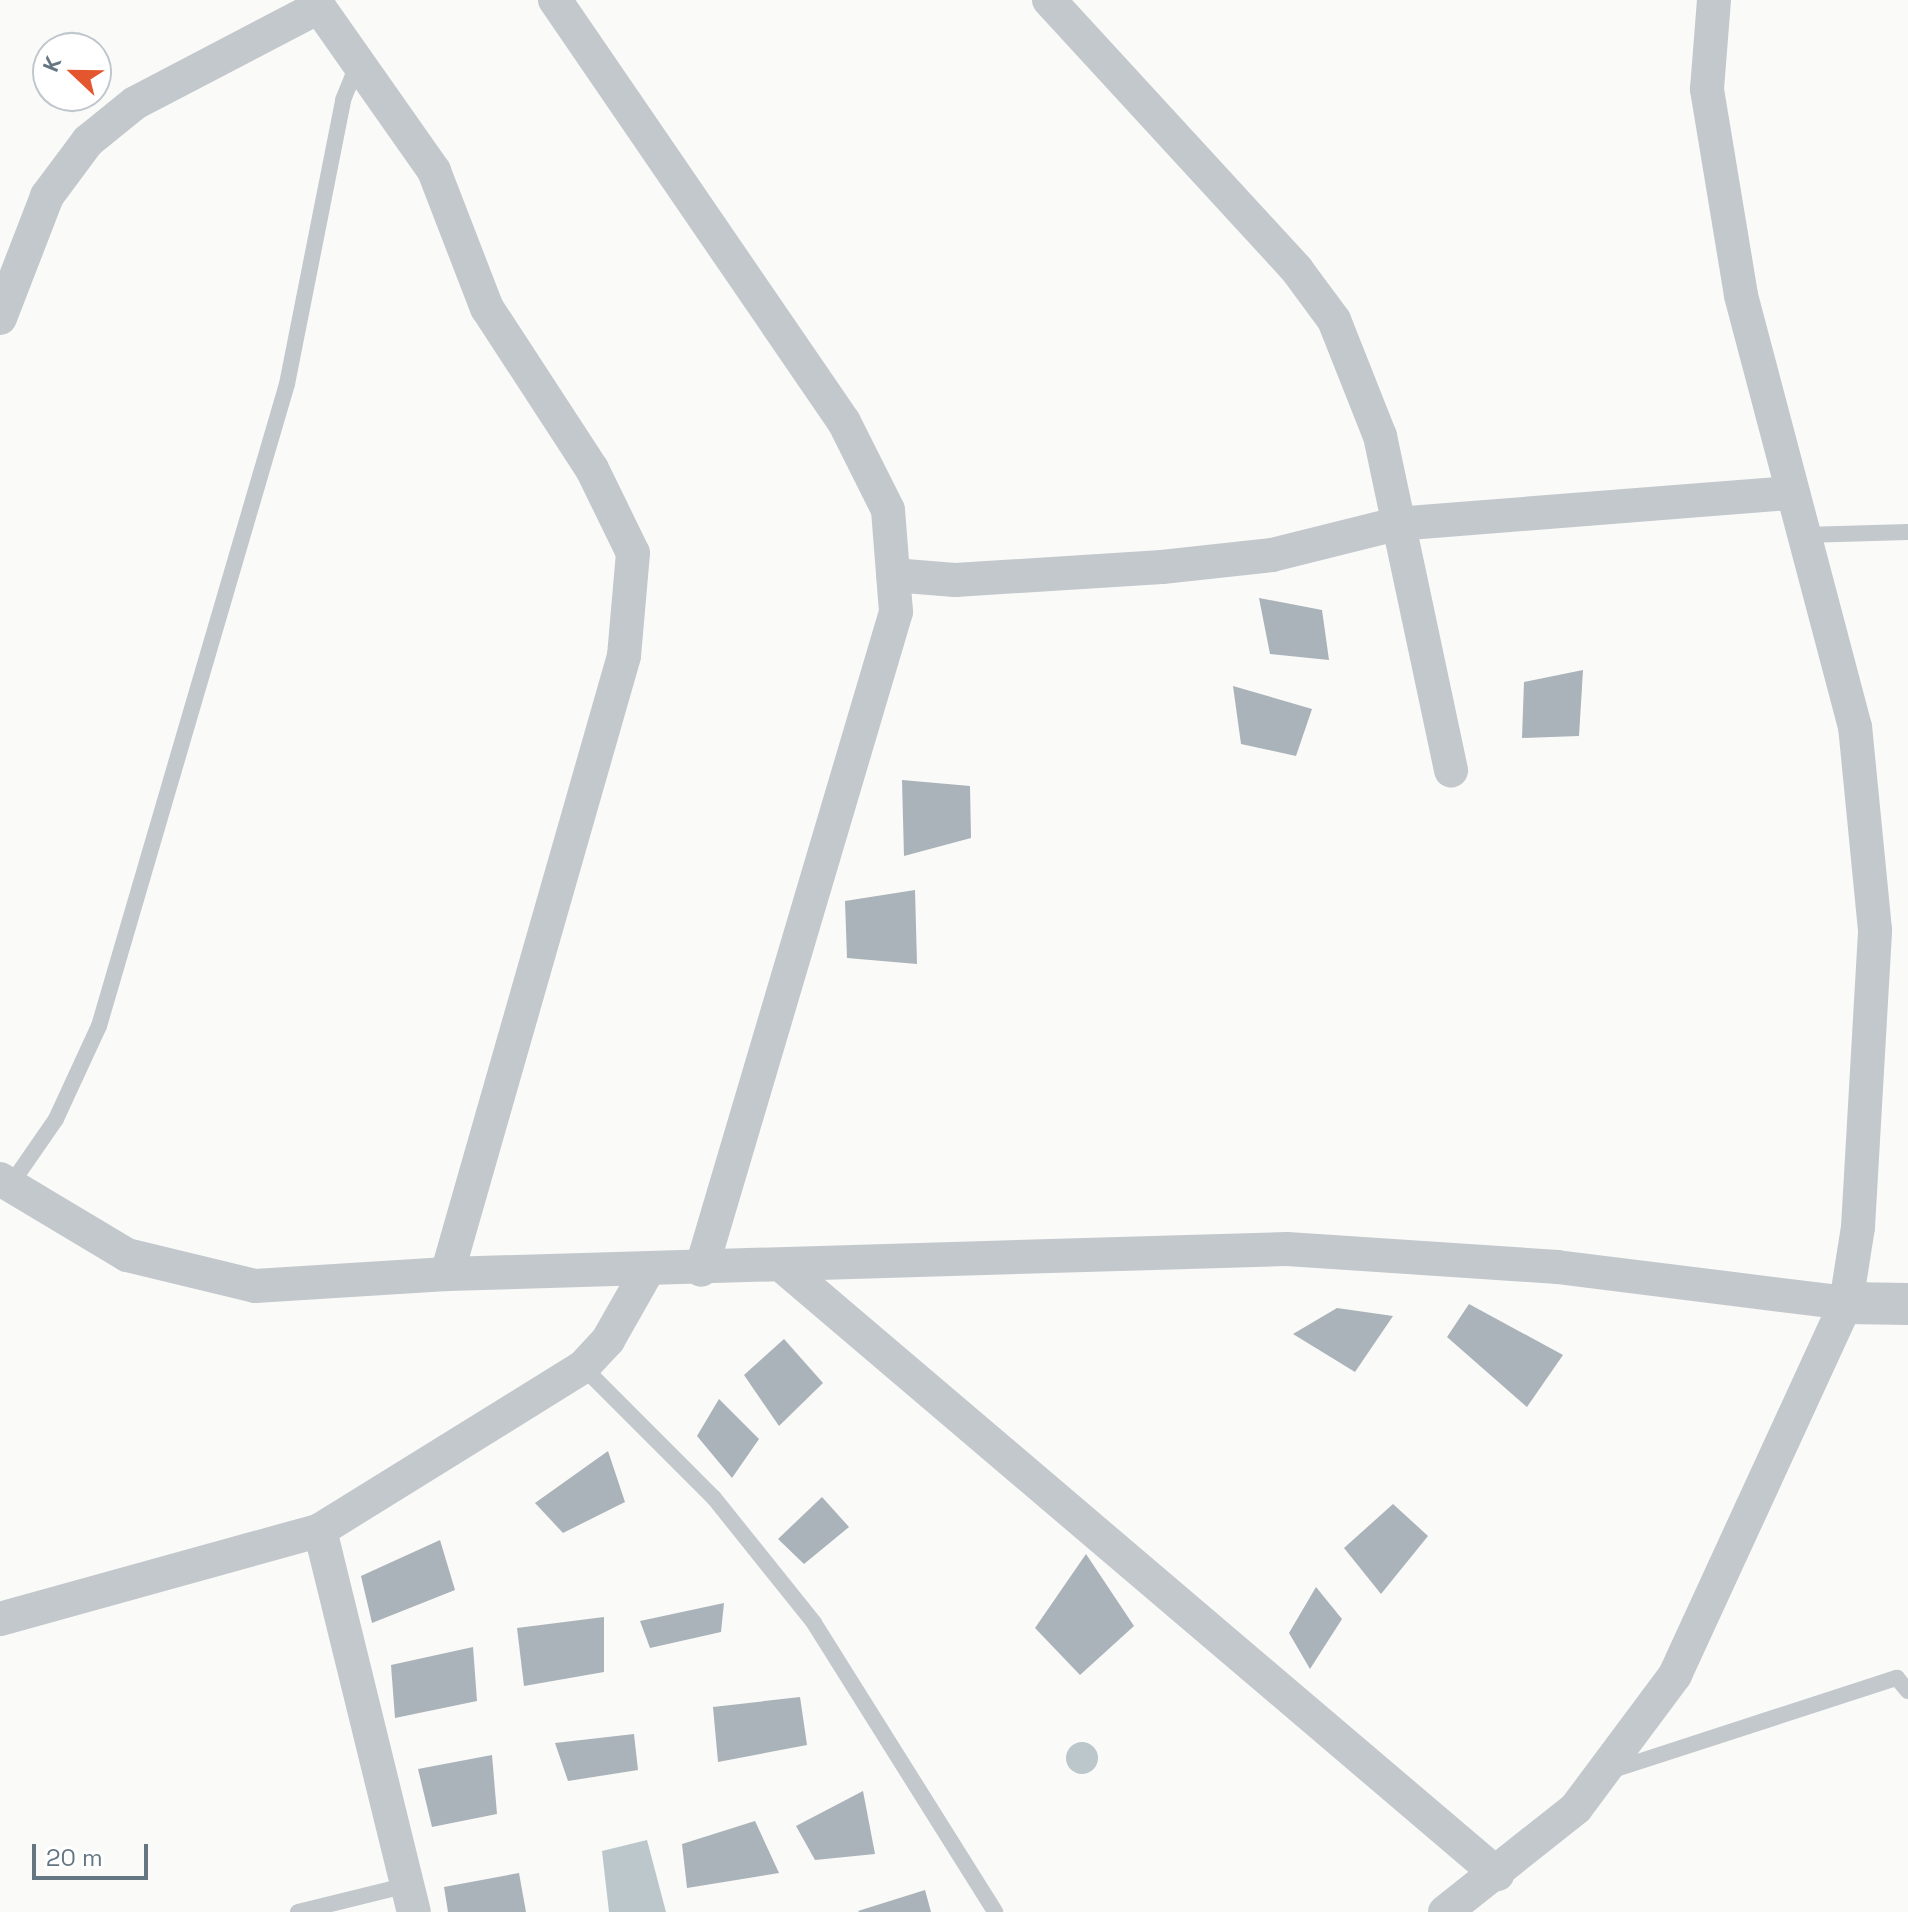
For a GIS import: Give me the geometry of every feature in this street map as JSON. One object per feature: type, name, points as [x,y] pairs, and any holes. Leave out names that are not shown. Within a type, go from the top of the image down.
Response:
[{"type":"street","points":[[555,0],[844,422],[888,510],[896,612],[701,1270]]},
{"type":"street","points":[[1049,0],[1297,270],[1334,320],[1376,423],[1451,771]]},
{"type":"street","points":[[1445,1912],[1497,1874],[1576,1808],[1675,1675],[1846,1303],[1858,1227],[1875,930],[1855,727],[1741,295],[1707,89],[1714,0]]},
{"type":"street","points":[[0,318],[47,196],[88,141],[135,103],[316,3],[434,171],[487,308],[592,469],[633,553],[624,656],[447,1274]]},
{"type":"street","points":[[893,575],[955,580],[1162,567],[1272,555],[1396,524],[1793,493]]},
{"type":"street","points":[[5,1183],[127,1255],[187,1275],[255,1286],[330,1287],[447,1274],[786,1269],[1126,1250],[1287,1249],[1557,1267],[1846,1303],[1908,1304]]},
{"type":"street","points":[[786,1269],[1497,1874]]},
{"type":"street","points":[[0,1619],[320,1530],[583,1367],[608,1340],[646,1273]]},
{"type":"street","points":[[320,1530],[411,1898]]},
{"type":"lane","points":[[5,1183],[56,1119],[99,1026],[287,384],[343,100],[358,63]]},
{"type":"lane","points":[[1804,535],[1908,532]]},
{"type":"lane","points":[[583,1367],[705,1488],[814,1623],[995,1912]]},
{"type":"lane","points":[[1601,1774],[1904,1679]]},
{"type":"lane","points":[[298,1912],[411,1898]]},
{"type":"shaded area","points":[[1082,1742],[1093,1747],[1098,1758],[1093,1769],[1082,1774],[1071,1769],[1066,1758],[1071,1747]]},
{"type":"shaded area","points":[[647,1840],[666,1912],[609,1912],[602,1851]]},
{"type":"building","points":[[1259,598],[1322,610],[1329,660],[1270,654]]},
{"type":"building","points":[[1583,670],[1579,736],[1522,738],[1524,682]]},
{"type":"building","points":[[1233,686],[1312,709],[1296,756],[1241,744]]},
{"type":"building","points":[[902,780],[970,786],[971,838],[904,856]]},
{"type":"building","points":[[915,890],[917,964],[847,958],[845,901]]},
{"type":"building","points":[[1469,1304],[1563,1355],[1527,1407],[1447,1337]]},
{"type":"building","points":[[1337,1308],[1393,1316],[1355,1372],[1293,1334]]},
{"type":"building","points":[[784,1339],[823,1383],[779,1426],[744,1375]]},
{"type":"building","points":[[719,1399],[759,1439],[732,1478],[697,1436]]},
{"type":"building","points":[[608,1451],[625,1502],[563,1533],[535,1503]]},
{"type":"building","points":[[822,1497],[849,1527],[804,1564],[778,1539]]},
{"type":"building","points":[[1393,1504],[1428,1536],[1381,1594],[1344,1548]]},
{"type":"building","points":[[440,1540],[455,1590],[372,1623],[361,1576]]},
{"type":"building","points":[[1086,1554],[1134,1626],[1080,1675],[1035,1628]]},
{"type":"building","points":[[1316,1587],[1342,1619],[1310,1669],[1289,1633]]},
{"type":"building","points":[[724,1603],[721,1632],[650,1648],[640,1621]]},
{"type":"building","points":[[604,1617],[604,1672],[524,1686],[517,1628]]},
{"type":"building","points":[[473,1647],[477,1701],[395,1718],[391,1665]]},
{"type":"building","points":[[800,1697],[807,1745],[718,1762],[713,1707]]},
{"type":"building","points":[[634,1734],[638,1770],[568,1781],[555,1743]]},
{"type":"building","points":[[492,1755],[497,1814],[432,1827],[418,1769]]},
{"type":"building","points":[[863,1791],[875,1854],[815,1860],[796,1826]]},
{"type":"building","points":[[755,1821],[779,1873],[687,1888],[682,1844]]},
{"type":"building","points":[[519,1873],[526,1912],[448,1912],[444,1887]]},
{"type":"building","points":[[925,1890],[931,1912],[858,1911]]}]
